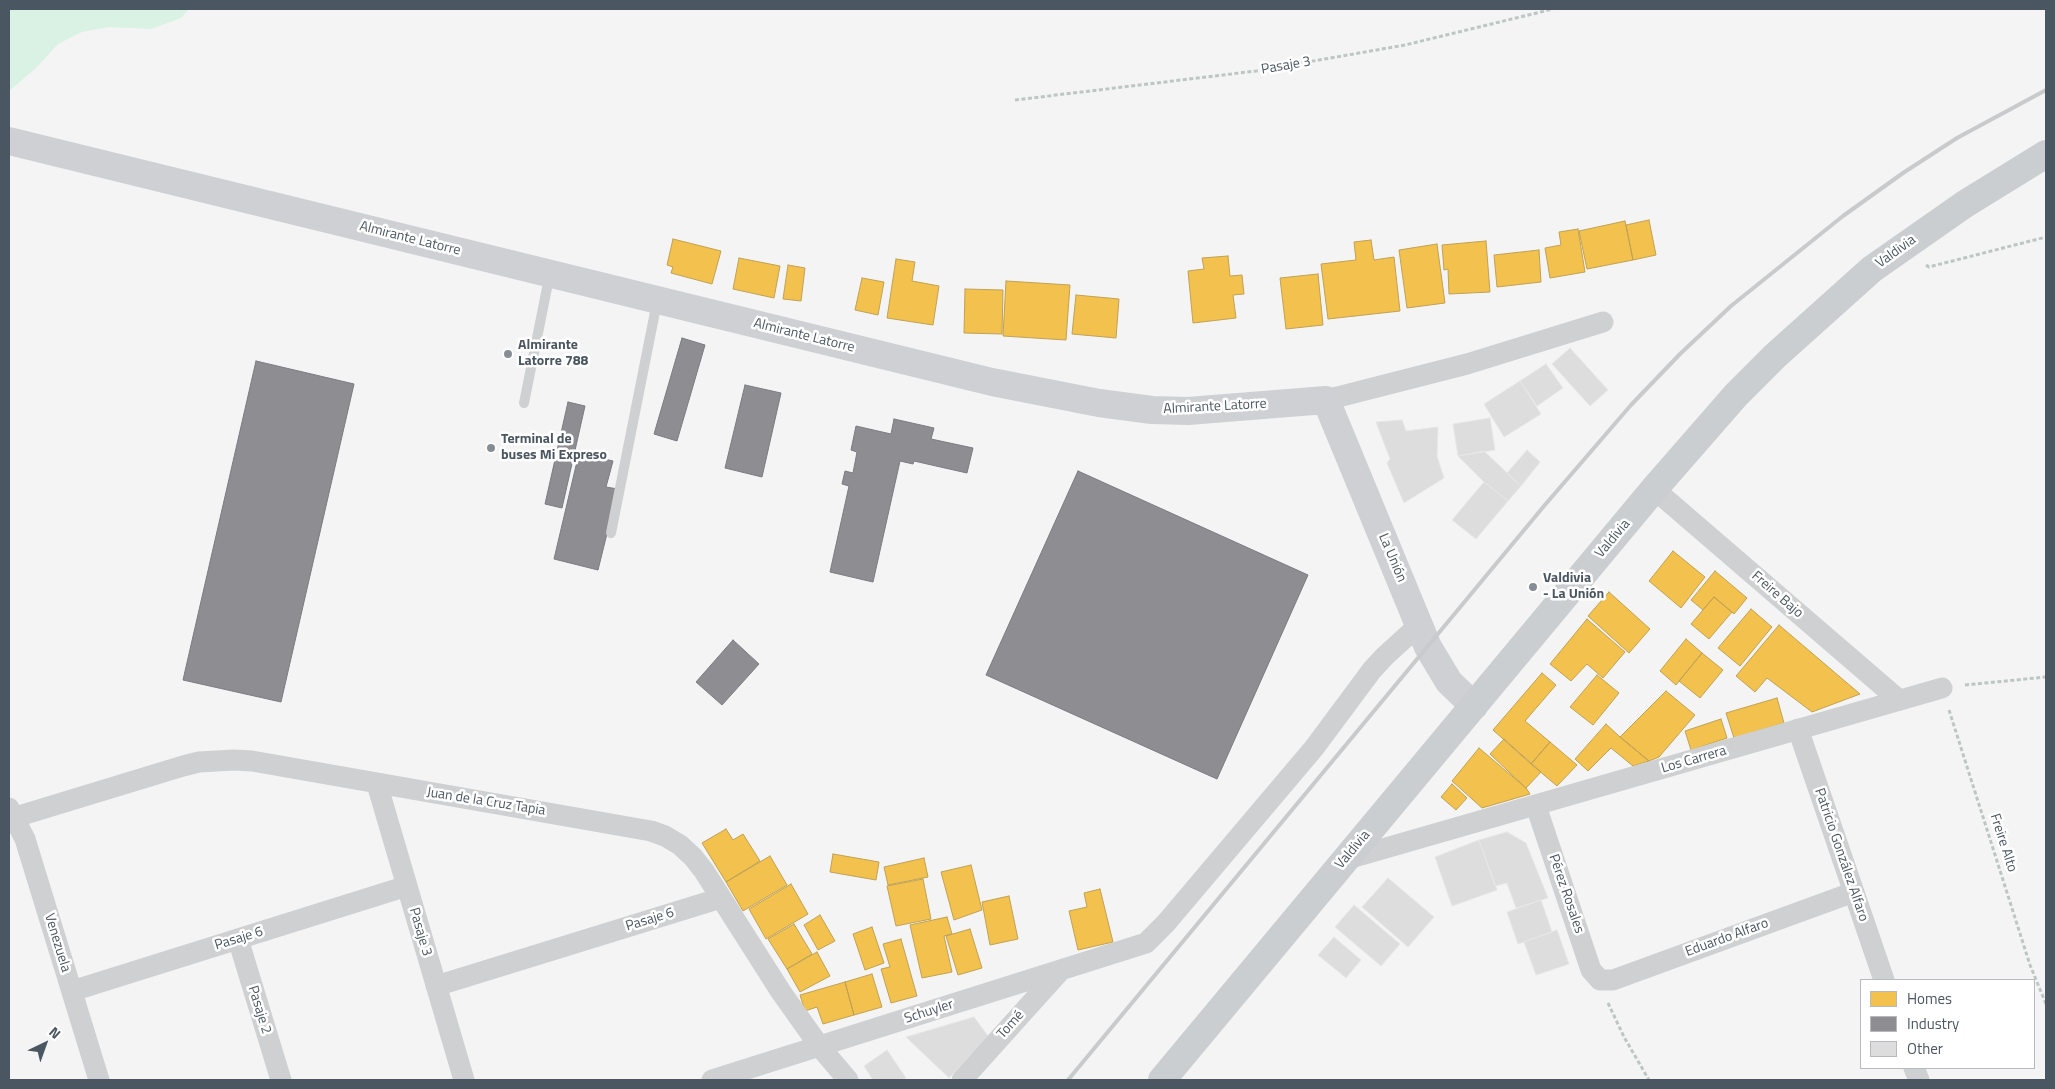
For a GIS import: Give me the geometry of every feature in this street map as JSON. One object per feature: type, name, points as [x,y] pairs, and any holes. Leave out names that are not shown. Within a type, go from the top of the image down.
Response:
[{"type":"main road","name":"Almirante Latorre","points":[[9,140],[992,382],[1099,403],[1152,410],[1188,411],[1326,400]]},
{"type":"main road","name":"Valdivia","points":[[1162,1080],[1701,433],[1775,356],[1835,300],[1900,248],[1965,204],[2046,154]]},
{"type":"main road","name":"La Unión","points":[[1326,400],[1419,625],[1438,665],[1449,682],[1474,706]]},
{"type":"street","name":"Almirante Latorre","points":[[1326,400],[1467,364],[1603,322]]},
{"type":"street","name":"Freire Bajo","points":[[1654,489],[1899,700]]},
{"type":"street","name":"Schuyler","points":[[712,1080],[1146,943],[1166,923],[1314,748],[1372,670],[1419,625]]},
{"type":"street","name":"Los Carrera","points":[[1344,860],[1942,688]]},
{"type":"street","name":"Patricio González Alfaro","points":[[1798,729],[1884,979]]},
{"type":"street","name":"Juan de la Cruz Tapia","points":[[10,815],[183,766],[216,760],[252,762],[635,827],[665,836],[680,845],[693,857],[781,992],[820,1047],[848,1080]]},
{"type":"street","name":"Pasaje 3","points":[[377,784],[464,1080]]},
{"type":"street","name":"Pérez Rosales","points":[[1536,806],[1591,970],[1600,980]]},
{"type":"street","name":"Venezuela","points":[[10,815],[25,839],[99,1080]]},
{"type":"street","name":"Pasaje 6","points":[[72,991],[407,886]]},
{"type":"street","name":"Eduardo Alfaro","points":[[1600,980],[1614,980],[1854,892]]},
{"type":"street","name":"Pasaje 6","points":[[436,986],[721,898]]},
{"type":"street","name":"Pasaje 2","points":[[238,939],[280,1080]]},
{"type":"street","name":"Tomé","points":[[962,1080],[1061,970]]},
{"type":"lane","points":[[524,403],[550,272]]},
{"type":"lane","points":[[611,533],[658,299]]},
{"type":"path","name":"Pasaje 3","points":[[1015,100],[1256,71],[1405,45],[1553,9]]},
{"type":"path","points":[[1900,248],[1928,266],[2046,237]]},
{"type":"path","points":[[1942,688],[2046,677]]},
{"type":"path","name":"Freire Alto","points":[[1942,688],[2027,957],[2046,1004]]},
{"type":"path","points":[[1600,980],[1608,1004],[1624,1037],[1649,1080]]},
{"type":"green space","points":[[9,9],[189,9],[181,18],[151,29],[109,27],[82,32],[58,44],[35,69],[9,91]]},
{"type":"building: Homes","points":[[1649,220],[1656,255],[1633,260],[1626,225]]},
{"type":"building: Homes","points":[[1625,221],[1633,260],[1587,269],[1579,231]]},
{"type":"building: Homes","points":[[1578,229],[1585,272],[1550,278],[1545,248],[1561,245],[1559,232]]},
{"type":"building: Homes","points":[[673,239],[721,251],[712,284],[671,273],[673,267],[667,265]]},
{"type":"building: Homes","points":[[1371,240],[1374,260],[1394,257],[1400,311],[1328,319],[1321,264],[1356,260],[1354,242]]},
{"type":"building: Homes","points":[[1486,241],[1490,292],[1449,294],[1448,269],[1444,270],[1442,245]]},
{"type":"building: Homes","points":[[1437,244],[1445,303],[1407,308],[1399,250]]},
{"type":"building: Homes","points":[[1539,250],[1541,282],[1497,287],[1494,255]]},
{"type":"building: Homes","points":[[1228,256],[1230,276],[1242,275],[1244,294],[1233,295],[1236,318],[1193,323],[1188,271],[1204,269],[1202,258]]},
{"type":"building: Homes","points":[[739,258],[780,266],[774,298],[733,289]]},
{"type":"building: Homes","points":[[896,259],[915,262],[912,281],[939,286],[933,325],[887,318]]},
{"type":"building: Homes","points":[[788,265],[805,268],[801,301],[783,299]]},
{"type":"building: Homes","points":[[1318,274],[1323,325],[1286,329],[1280,278]]},
{"type":"building: Homes","points":[[862,278],[884,282],[878,315],[855,310]]},
{"type":"building: Homes","points":[[1006,281],[1070,285],[1066,340],[1003,336]]},
{"type":"building: Homes","points":[[965,289],[1003,290],[1002,334],[964,333]]},
{"type":"building: Homes","points":[[1076,295],[1119,299],[1116,338],[1072,334]]},
{"type":"building: Homes","points":[[1673,551],[1705,577],[1681,608],[1649,581]]},
{"type":"building: Homes","points":[[1715,571],[1747,598],[1734,614],[1714,597],[1703,610],[1691,600]]},
{"type":"building: Homes","points":[[1609,592],[1650,629],[1629,653],[1588,616]]},
{"type":"building: Homes","points":[[1714,597],[1732,612],[1709,639],[1691,624]]},
{"type":"building: Homes","points":[[1751,609],[1772,627],[1740,666],[1718,648]]},
{"type":"building: Homes","points":[[1587,619],[1625,652],[1603,678],[1587,664],[1571,681],[1550,664]]},
{"type":"building: Homes","points":[[1779,625],[1860,694],[1812,712],[1767,678],[1755,692],[1736,676]]},
{"type":"building: Homes","points":[[1686,639],[1702,653],[1676,685],[1660,671]]},
{"type":"building: Homes","points":[[1702,653],[1723,670],[1700,698],[1679,681]]},
{"type":"building: Homes","points":[[1542,673],[1556,685],[1525,721],[1550,742],[1531,764],[1493,730]]},
{"type":"building: Homes","points":[[1597,675],[1619,693],[1593,725],[1570,707]]},
{"type":"building: Homes","points":[[1666,691],[1695,715],[1659,757],[1649,761],[1620,737]]},
{"type":"building: Homes","points":[[1777,698],[1784,723],[1734,738],[1726,713]]},
{"type":"building: Homes","points":[[1721,719],[1727,738],[1691,750],[1685,731]]},
{"type":"building: Homes","points":[[1606,724],[1649,761],[1633,766],[1611,748],[1588,771],[1575,759]]},
{"type":"building: Homes","points":[[1504,739],[1541,772],[1526,788],[1490,754]]},
{"type":"building: Homes","points":[[1550,742],[1577,765],[1557,786],[1531,764]]},
{"type":"building: Homes","points":[[1479,748],[1526,788],[1530,794],[1482,808],[1452,781]]},
{"type":"building: Homes","points":[[1452,784],[1467,798],[1456,810],[1441,797]]},
{"type":"building: Homes","points":[[726,829],[733,840],[743,834],[760,861],[726,882],[702,843]]},
{"type":"building: Homes","points":[[833,854],[879,862],[876,880],[830,872]]},
{"type":"building: Homes","points":[[770,856],[787,885],[743,911],[726,882]]},
{"type":"building: Homes","points":[[924,858],[928,877],[888,885],[884,867]]},
{"type":"building: Homes","points":[[971,865],[982,910],[954,920],[941,872]]},
{"type":"building: Homes","points":[[923,879],[931,919],[896,926],[887,886]]},
{"type":"building: Homes","points":[[791,884],[808,914],[766,939],[749,909]]},
{"type":"building: Homes","points":[[1100,889],[1113,942],[1078,950],[1069,911],[1087,907],[1084,893]]},
{"type":"building: Homes","points":[[1009,896],[1018,939],[990,945],[982,902]]},
{"type":"building: Homes","points":[[820,915],[835,941],[818,950],[804,925]]},
{"type":"building: Homes","points":[[947,917],[952,934],[944,936],[952,972],[922,978],[910,925]]},
{"type":"building: Homes","points":[[794,924],[812,954],[787,969],[768,939]]},
{"type":"building: Homes","points":[[872,927],[884,963],[865,970],[853,934]]},
{"type":"building: Homes","points":[[970,929],[982,968],[958,975],[946,936]]},
{"type":"building: Homes","points":[[901,939],[917,996],[891,1003],[881,969],[890,967],[883,944]]},
{"type":"building: Homes","points":[[817,952],[830,976],[800,992],[787,969]]},
{"type":"building: Homes","points":[[872,974],[882,1007],[854,1015],[845,982]]},
{"type":"building: Homes","points":[[845,982],[854,1015],[823,1024],[817,1007],[805,1011],[800,995]]},
{"type":"building: Industry","points":[[682,338],[705,345],[677,441],[654,434]]},
{"type":"building: Industry","points":[[256,361],[354,384],[281,702],[183,680]]},
{"type":"building: Industry","points":[[745,385],[781,393],[762,477],[725,468]]},
{"type":"building: Industry","points":[[568,402],[585,406],[562,508],[545,504]]},
{"type":"building: Industry","points":[[894,419],[934,428],[931,439],[973,448],[967,473],[914,461],[913,464],[900,461],[873,582],[830,572],[849,486],[842,484],[845,471],[853,473],[857,452],[851,450],[856,426],[891,434]]},
{"type":"building: Industry","points":[[579,453],[613,461],[606,487],[618,489],[598,570],[554,559]]},
{"type":"building: Industry","points":[[1078,471],[1308,575],[1217,779],[986,675]]},
{"type":"building: Industry","points":[[733,640],[759,664],[722,705],[696,682]]},
{"type":"building: Other","points":[[1570,348],[1608,390],[1590,406],[1552,364]]},
{"type":"building: Other","points":[[1546,364],[1563,388],[1537,406],[1520,381]]},
{"type":"building: Other","points":[[1520,381],[1541,414],[1504,437],[1484,404]]},
{"type":"building: Other","points":[[1490,418],[1495,450],[1458,456],[1453,424]]},
{"type":"building: Other","points":[[1402,420],[1406,431],[1438,427],[1437,456],[1444,478],[1404,503],[1387,463],[1390,459],[1376,422]]},
{"type":"building: Other","points":[[1527,450],[1540,462],[1521,486],[1507,473]]},
{"type":"building: Other","points":[[1484,451],[1521,486],[1508,501],[1484,482],[1458,456]]},
{"type":"building: Other","points":[[1484,482],[1508,501],[1476,539],[1452,520]]},
{"type":"building: Other","points":[[1507,832],[1526,843],[1548,898],[1516,908],[1507,883],[1495,886],[1479,840]]},
{"type":"building: Other","points":[[1479,840],[1497,890],[1452,906],[1435,857]]},
{"type":"building: Other","points":[[1388,878],[1434,917],[1408,947],[1362,907]]},
{"type":"building: Other","points":[[1541,900],[1552,932],[1518,944],[1507,912]]},
{"type":"building: Other","points":[[1354,905],[1400,944],[1381,966],[1335,927]]},
{"type":"building: Other","points":[[1557,930],[1569,964],[1536,975],[1524,942]]},
{"type":"building: Other","points":[[1334,937],[1361,960],[1346,978],[1318,955]]},
{"type":"building: Other","points":[[974,1017],[988,1036],[949,1078],[906,1037]]},
{"type":"building: Other","points":[[887,1050],[906,1078],[902,1080],[873,1080],[864,1066]]},
{"type":"railway","points":[[1068,1080],[1544,506],[1631,405],[1680,354],[1731,306],[1843,216],[1903,173],[1957,138],[2046,90]]},
{"type":"place","name":"Almirante Latorre 788","points":[[508,354]]},
{"type":"place","name":"Terminal de buses Mi Expreso","points":[[491,448]]},
{"type":"place","name":"Valdivia - La Unión","points":[[1533,587]]}]
